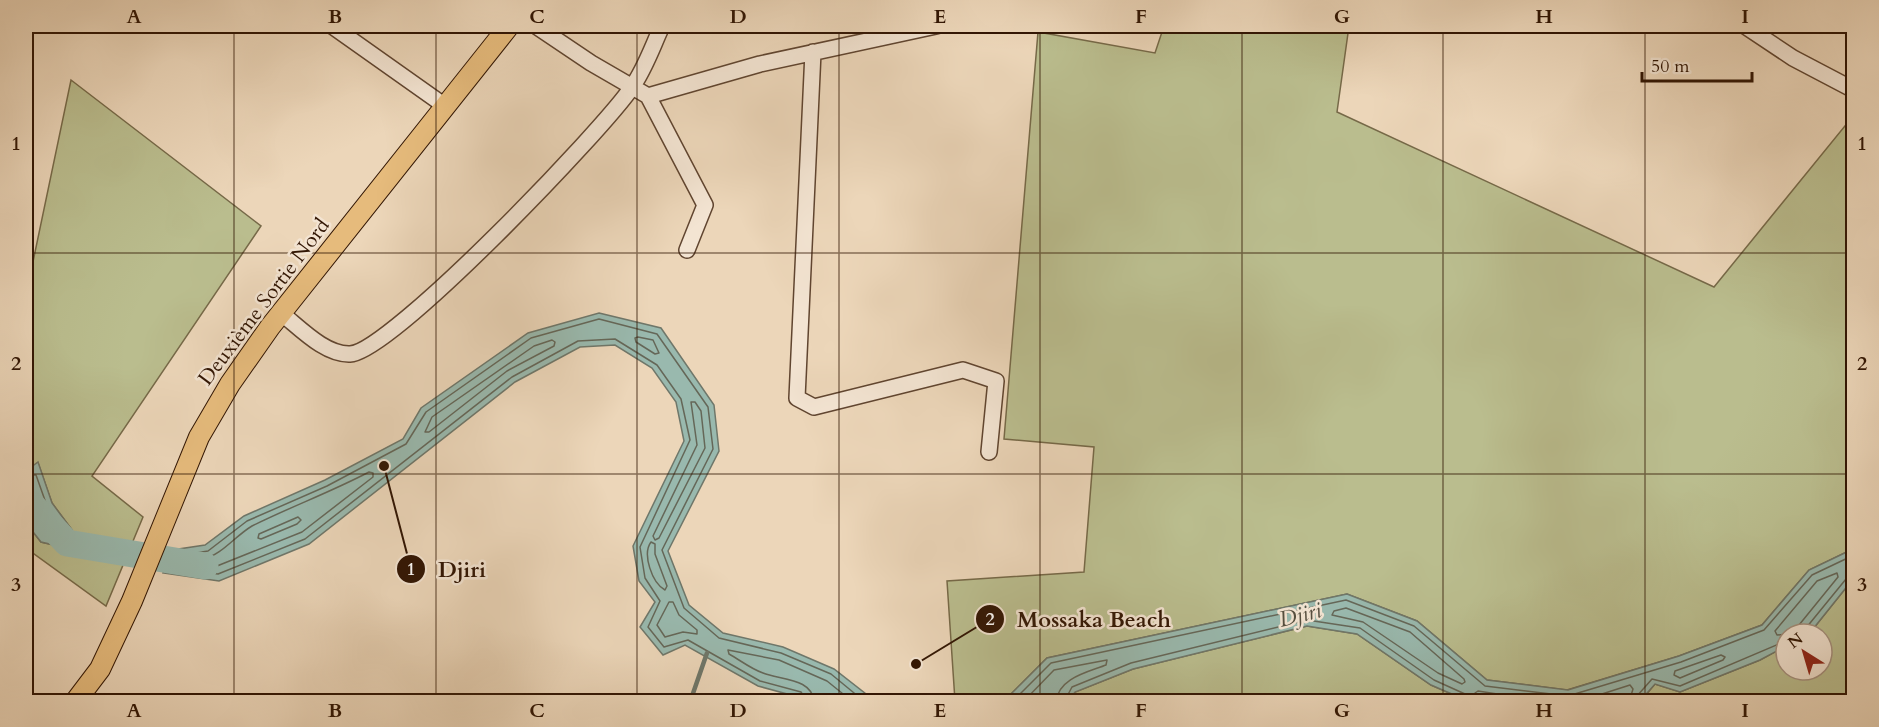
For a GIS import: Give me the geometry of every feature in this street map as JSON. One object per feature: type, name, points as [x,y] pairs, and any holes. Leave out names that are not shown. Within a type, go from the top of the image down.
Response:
[{"type":"main road","name":"Deuxième Sortie Nord","points":[[75,702],[100,669],[132,601],[210,415],[281,313],[509,26]]},
{"type":"street","points":[[332,26],[446,106]]},
{"type":"street","points":[[536,26],[591,63],[648,96],[705,205],[687,250]]},
{"type":"street","points":[[281,313],[329,349],[351,354],[373,345],[420,307],[517,215],[590,138],[633,86],[662,26]]},
{"type":"street","points":[[648,96],[760,64],[936,26]]},
{"type":"street","points":[[1745,26],[1793,58],[1854,90]]},
{"type":"street","points":[[813,52],[797,398],[814,407],[963,370],[996,381],[989,452]]},
{"type":"green space","points":[[1164,26],[1349,26],[1337,112],[1714,287],[1853,116],[1853,549],[1809,570],[1762,625],[1679,656],[1567,690],[1487,680],[1417,621],[1347,594],[1047,658],[1004,701],[955,701],[947,581],[1084,572],[1094,447],[1004,439],[1038,32],[1155,53]]},
{"type":"green space","points":[[71,80],[261,226],[92,476],[143,517],[106,606],[26,548],[26,523],[41,542],[67,548],[72,530],[52,503],[38,463],[26,471],[26,275],[30,276]]},
{"type":"green space","points":[[1853,579],[1853,701],[1640,702],[1655,684],[1680,692],[1774,652],[1774,682],[1834,682],[1834,622],[1819,622]]},
{"type":"green space","points":[[1307,626],[1357,634],[1431,685],[1468,701],[1072,702],[1075,692],[1133,669]]},
{"type":"water","points":[[599,313],[661,328],[714,405],[719,451],[668,551],[689,605],[723,633],[783,647],[834,669],[875,701],[804,701],[798,697],[758,686],[685,645],[663,655],[640,627],[655,602],[639,581],[633,546],[684,441],[676,402],[652,368],[615,345],[580,347],[515,382],[309,544],[219,581],[163,573],[172,550],[205,545],[244,516],[325,480],[403,439],[421,408],[528,333]]},
{"type":"water","points":[[38,462],[52,503],[72,530],[67,548],[41,542],[26,523],[26,471]]},
{"type":"water","points":[[1853,549],[1853,579],[1819,622],[1774,622],[1774,652],[1680,692],[1655,684],[1640,701],[1468,701],[1431,685],[1357,634],[1307,626],[1133,669],[1075,692],[1068,701],[1004,701],[1047,658],[1347,594],[1417,621],[1487,680],[1568,690],[1679,656],[1762,625],[1809,570]]},
{"type":"waterway","name":"Djiri","points":[[26,499],[67,543],[205,566]]},
{"type":"waterway","points":[[690,702],[707,653]]},
{"type":"place","name":"Djiri","points":[[384,466]]},
{"type":"place","name":"Mossaka Beach","points":[[916,664]]}]
